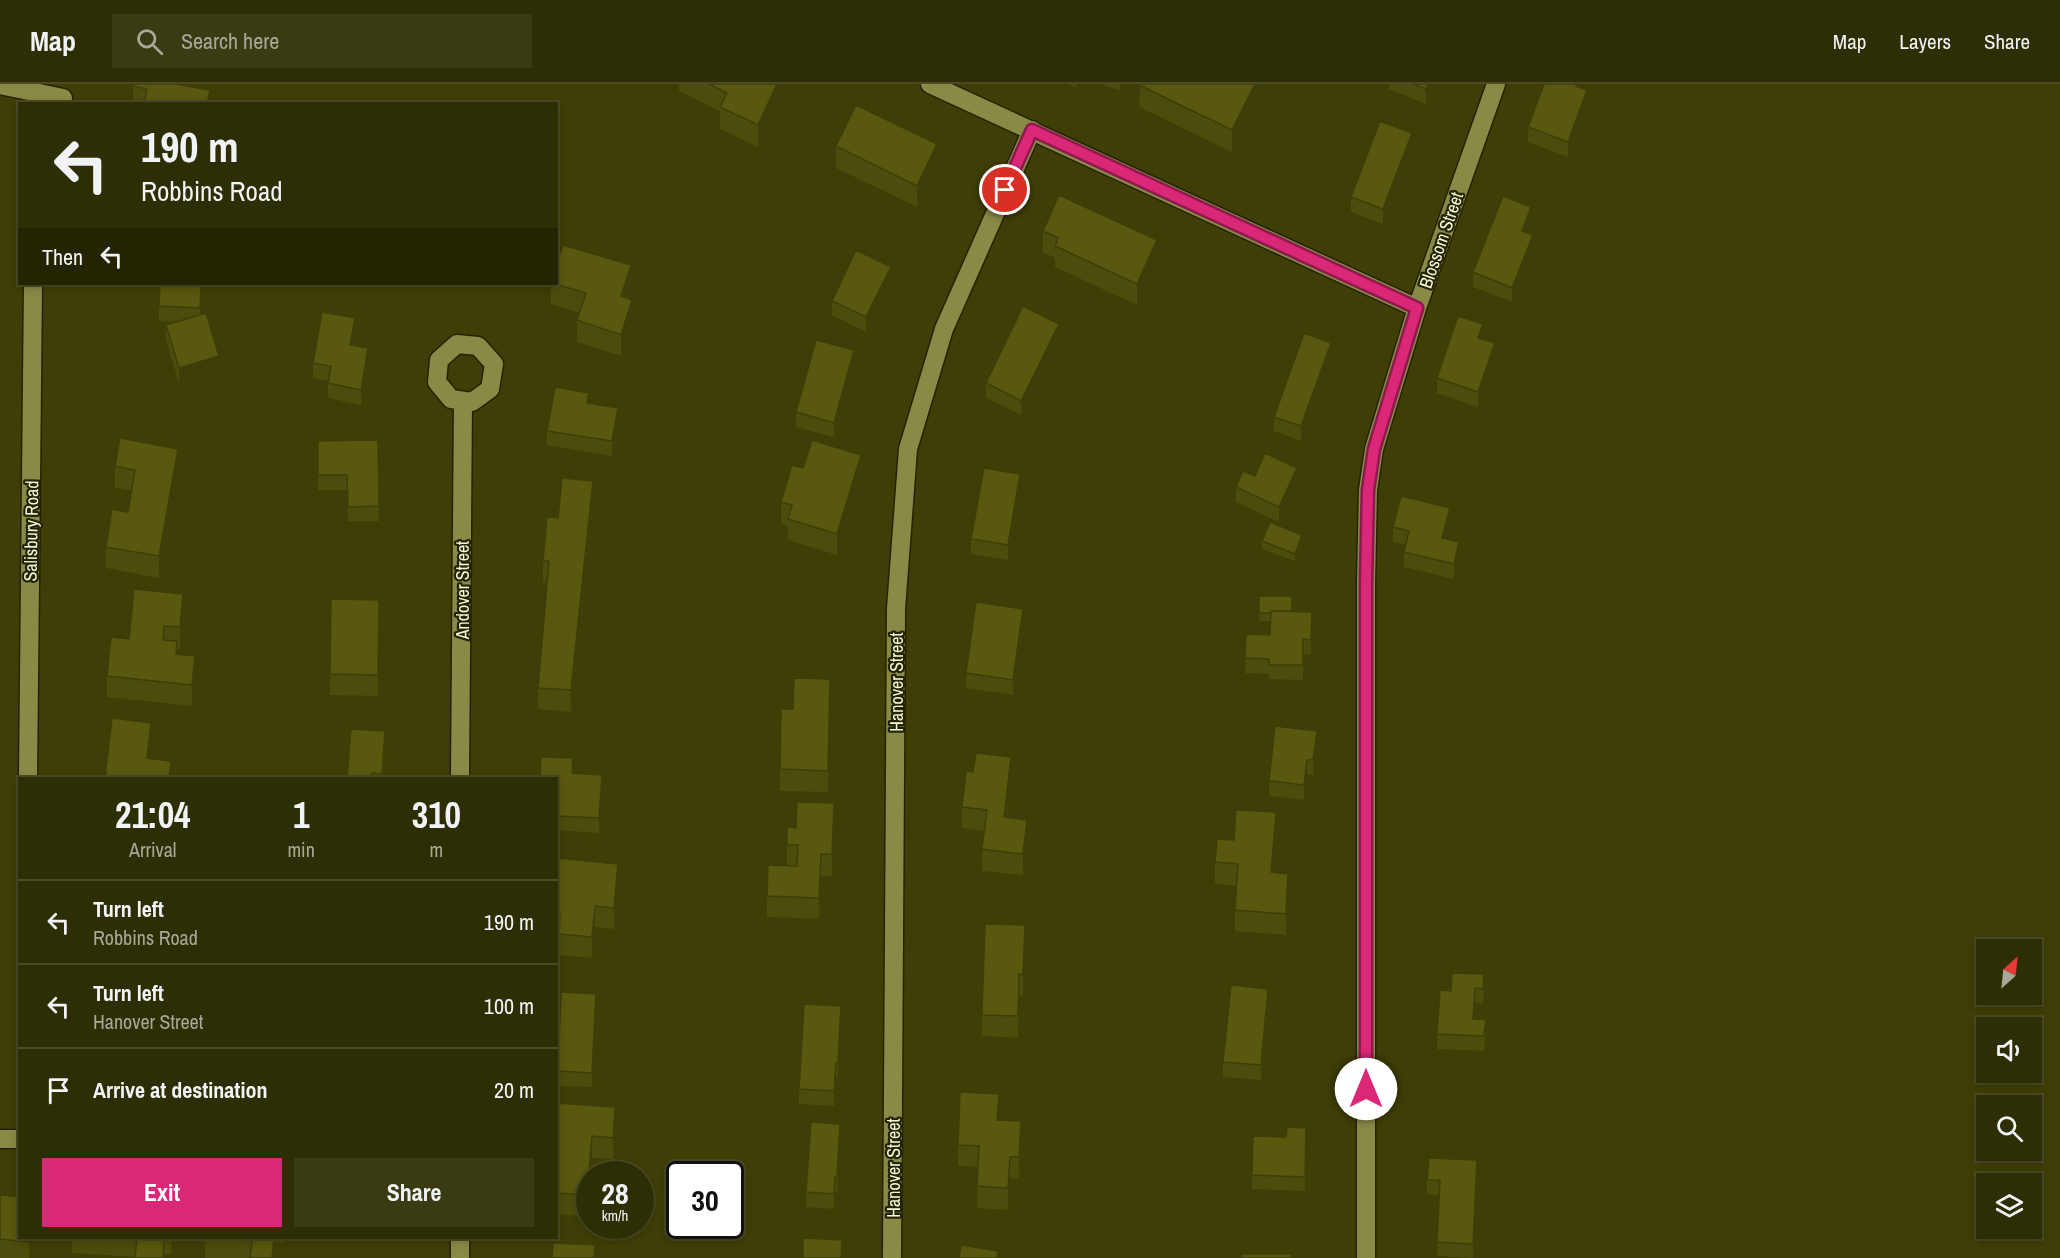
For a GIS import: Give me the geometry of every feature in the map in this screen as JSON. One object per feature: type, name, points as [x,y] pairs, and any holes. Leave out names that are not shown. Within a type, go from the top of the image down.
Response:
[{"type":"street","points":[[930,84],[1417,308]]},
{"type":"street","name":"Blossom Street","points":[[1366,1258],[1368,490],[1374,449],[1417,308],[1496,84]]},
{"type":"street","points":[[0,85],[63,98],[62,102]]},
{"type":"street","name":"Hanover Street","points":[[892,1258],[896,609],[908,449],[944,329],[1032,130]]},
{"type":"street","name":"Salisbury Road","points":[[28,777],[33,285]]},
{"type":"street","name":"Andover Street","points":[[460,777],[463,401]]},
{"type":"street","points":[[0,1139],[18,1139]]},
{"type":"street","points":[[460,1239],[460,1258]]},
{"type":"building","points":[[133,84],[176,84],[210,90],[207,102],[144,102],[147,89],[133,86]]},
{"type":"building","points":[[709,84],[777,84],[758,125],[720,107],[727,93]]},
{"type":"building","points":[[1140,84],[1255,84],[1232,130]]},
{"type":"building","points":[[1413,84],[1428,84],[1426,89]]},
{"type":"building","points":[[1544,84],[1577,84],[1576,86],[1587,90],[1568,142],[1528,127]]},
{"type":"building","points":[[856,105],[937,144],[917,186],[836,146]]},
{"type":"building","points":[[1380,121],[1412,133],[1383,209],[1351,197]]},
{"type":"building","points":[[1059,195],[1157,240],[1137,284],[1055,246],[1058,238],[1043,231]]},
{"type":"building","points":[[1503,196],[1531,207],[1522,231],[1533,235],[1512,288],[1473,272]]},
{"type":"building","points":[[563,245],[631,265],[621,296],[632,300],[621,335],[577,320],[586,293],[558,285],[558,260]]},
{"type":"building","points":[[856,250],[891,267],[866,317],[832,301]]},
{"type":"building","points":[[160,285],[201,285],[200,308],[159,306]]},
{"type":"building","points":[[1023,306],[1059,324],[1021,401],[986,383]]},
{"type":"building","points":[[322,312],[355,318],[350,345],[368,348],[361,390],[328,383],[331,366],[313,363]]},
{"type":"building","points":[[206,313],[219,356],[179,368],[166,325]]},
{"type":"building","points":[[1458,316],[1483,324],[1478,338],[1495,343],[1478,392],[1437,378]]},
{"type":"building","points":[[1304,333],[1331,343],[1301,426],[1274,417]]},
{"type":"building","points":[[816,340],[854,350],[834,423],[796,412]]},
{"type":"building","points":[[555,387],[589,393],[587,403],[618,408],[612,441],[547,431]]},
{"type":"building","points":[[120,438],[178,449],[159,556],[106,547],[112,509],[128,512],[135,470],[115,466]]},
{"type":"building","points":[[378,440],[379,506],[348,507],[347,475],[318,475],[318,441]]},
{"type":"building","points":[[812,440],[861,455],[837,534],[788,519],[792,505],[781,502],[792,465],[803,468]]},
{"type":"building","points":[[1265,453],[1297,468],[1279,507],[1236,487],[1243,471],[1255,476]]},
{"type":"building","points":[[984,468],[1020,474],[1008,545],[971,539]]},
{"type":"building","points":[[562,478],[593,481],[571,690],[538,688],[549,561],[543,561],[547,517],[558,518]]},
{"type":"building","points":[[1401,496],[1450,508],[1442,538],[1459,542],[1454,564],[1404,552],[1409,531],[1393,527]]},
{"type":"building","points":[[1270,522],[1302,535],[1295,554],[1262,541]]},
{"type":"building","points":[[134,589],[183,594],[180,627],[164,626],[163,640],[177,641],[176,654],[195,656],[192,685],[107,676],[111,637],[129,639]]},
{"type":"building","points":[[1259,596],[1292,596],[1292,611],[1259,613]]},
{"type":"building","points":[[331,599],[379,600],[378,675],[330,674]]},
{"type":"building","points":[[976,602],[1023,609],[1013,680],[966,673]]},
{"type":"building","points":[[1271,611],[1312,612],[1311,640],[1303,639],[1303,665],[1269,665],[1269,659],[1245,658],[1246,634],[1270,635]]},
{"type":"building","points":[[794,678],[830,679],[828,771],[780,769],[781,709],[793,709]]},
{"type":"building","points":[[112,718],[151,723],[147,758],[171,761],[169,777],[105,777]]},
{"type":"building","points":[[1275,726],[1317,731],[1313,760],[1307,760],[1304,785],[1269,781]]},
{"type":"building","points":[[351,729],[385,731],[382,774],[372,773],[371,777],[347,777]]},
{"type":"building","points":[[976,753],[1011,757],[1004,817],[1027,820],[1023,854],[982,849],[987,810],[962,807],[966,771],[973,772]]},
{"type":"building","points":[[541,757],[573,758],[572,773],[602,775],[599,818],[558,816],[558,777],[540,777]]},
{"type":"building","points":[[797,802],[834,803],[832,854],[821,854],[819,898],[767,896],[768,865],[797,866],[798,845],[787,845],[787,827],[796,828]]},
{"type":"building","points":[[1236,810],[1276,812],[1271,872],[1288,874],[1286,914],[1235,910],[1238,864],[1215,862],[1217,839],[1234,840]]},
{"type":"building","points":[[558,858],[618,864],[614,908],[595,906],[592,937],[559,934],[560,915],[558,915]]},
{"type":"building","points":[[985,924],[1025,925],[1023,975],[1019,974],[1018,1016],[982,1015]]},
{"type":"building","points":[[1452,973],[1484,974],[1483,989],[1475,988],[1473,1019],[1486,1019],[1484,1036],[1437,1034],[1440,990],[1451,991]]},
{"type":"building","points":[[1231,985],[1268,989],[1261,1065],[1223,1062]]},
{"type":"building","points":[[561,992],[596,994],[592,1073],[558,1071]]},
{"type":"building","points":[[804,1004],[841,1006],[834,1091],[799,1089]]},
{"type":"building","points":[[960,1092],[999,1094],[997,1120],[1021,1121],[1019,1157],[1010,1157],[1008,1188],[977,1186],[979,1146],[958,1145]]},
{"type":"building","points":[[558,1103],[615,1107],[613,1138],[592,1136],[590,1161],[576,1161],[576,1194],[558,1193]]},
{"type":"building","points":[[811,1122],[840,1124],[834,1194],[806,1192]]},
{"type":"building","points":[[1287,1127],[1306,1128],[1305,1177],[1252,1175],[1253,1136],[1286,1137]]},
{"type":"building","points":[[1429,1158],[1477,1160],[1473,1244],[1437,1242],[1440,1180],[1427,1180]]},
{"type":"building","points":[[0,1195],[18,1197],[18,1239],[29,1239],[29,1242],[0,1239]]},
{"type":"building","points":[[803,1238],[842,1240],[841,1258],[803,1258]]},
{"type":"building","points":[[137,1239],[164,1239],[163,1258],[135,1258]]},
{"type":"building","points":[[221,1239],[274,1239],[272,1258],[250,1258],[252,1241]]},
{"type":"building","points":[[553,1243],[595,1245],[594,1258],[552,1258]]},
{"type":"building","points":[[961,1245],[998,1251],[997,1258],[959,1258]]},
{"type":"building","points":[[1241,1254],[1291,1254],[1291,1258],[1241,1258]]},
{"type":"route","points":[[1005,190],[1032,130],[1417,308],[1374,449],[1368,490],[1366,1089]]}]
